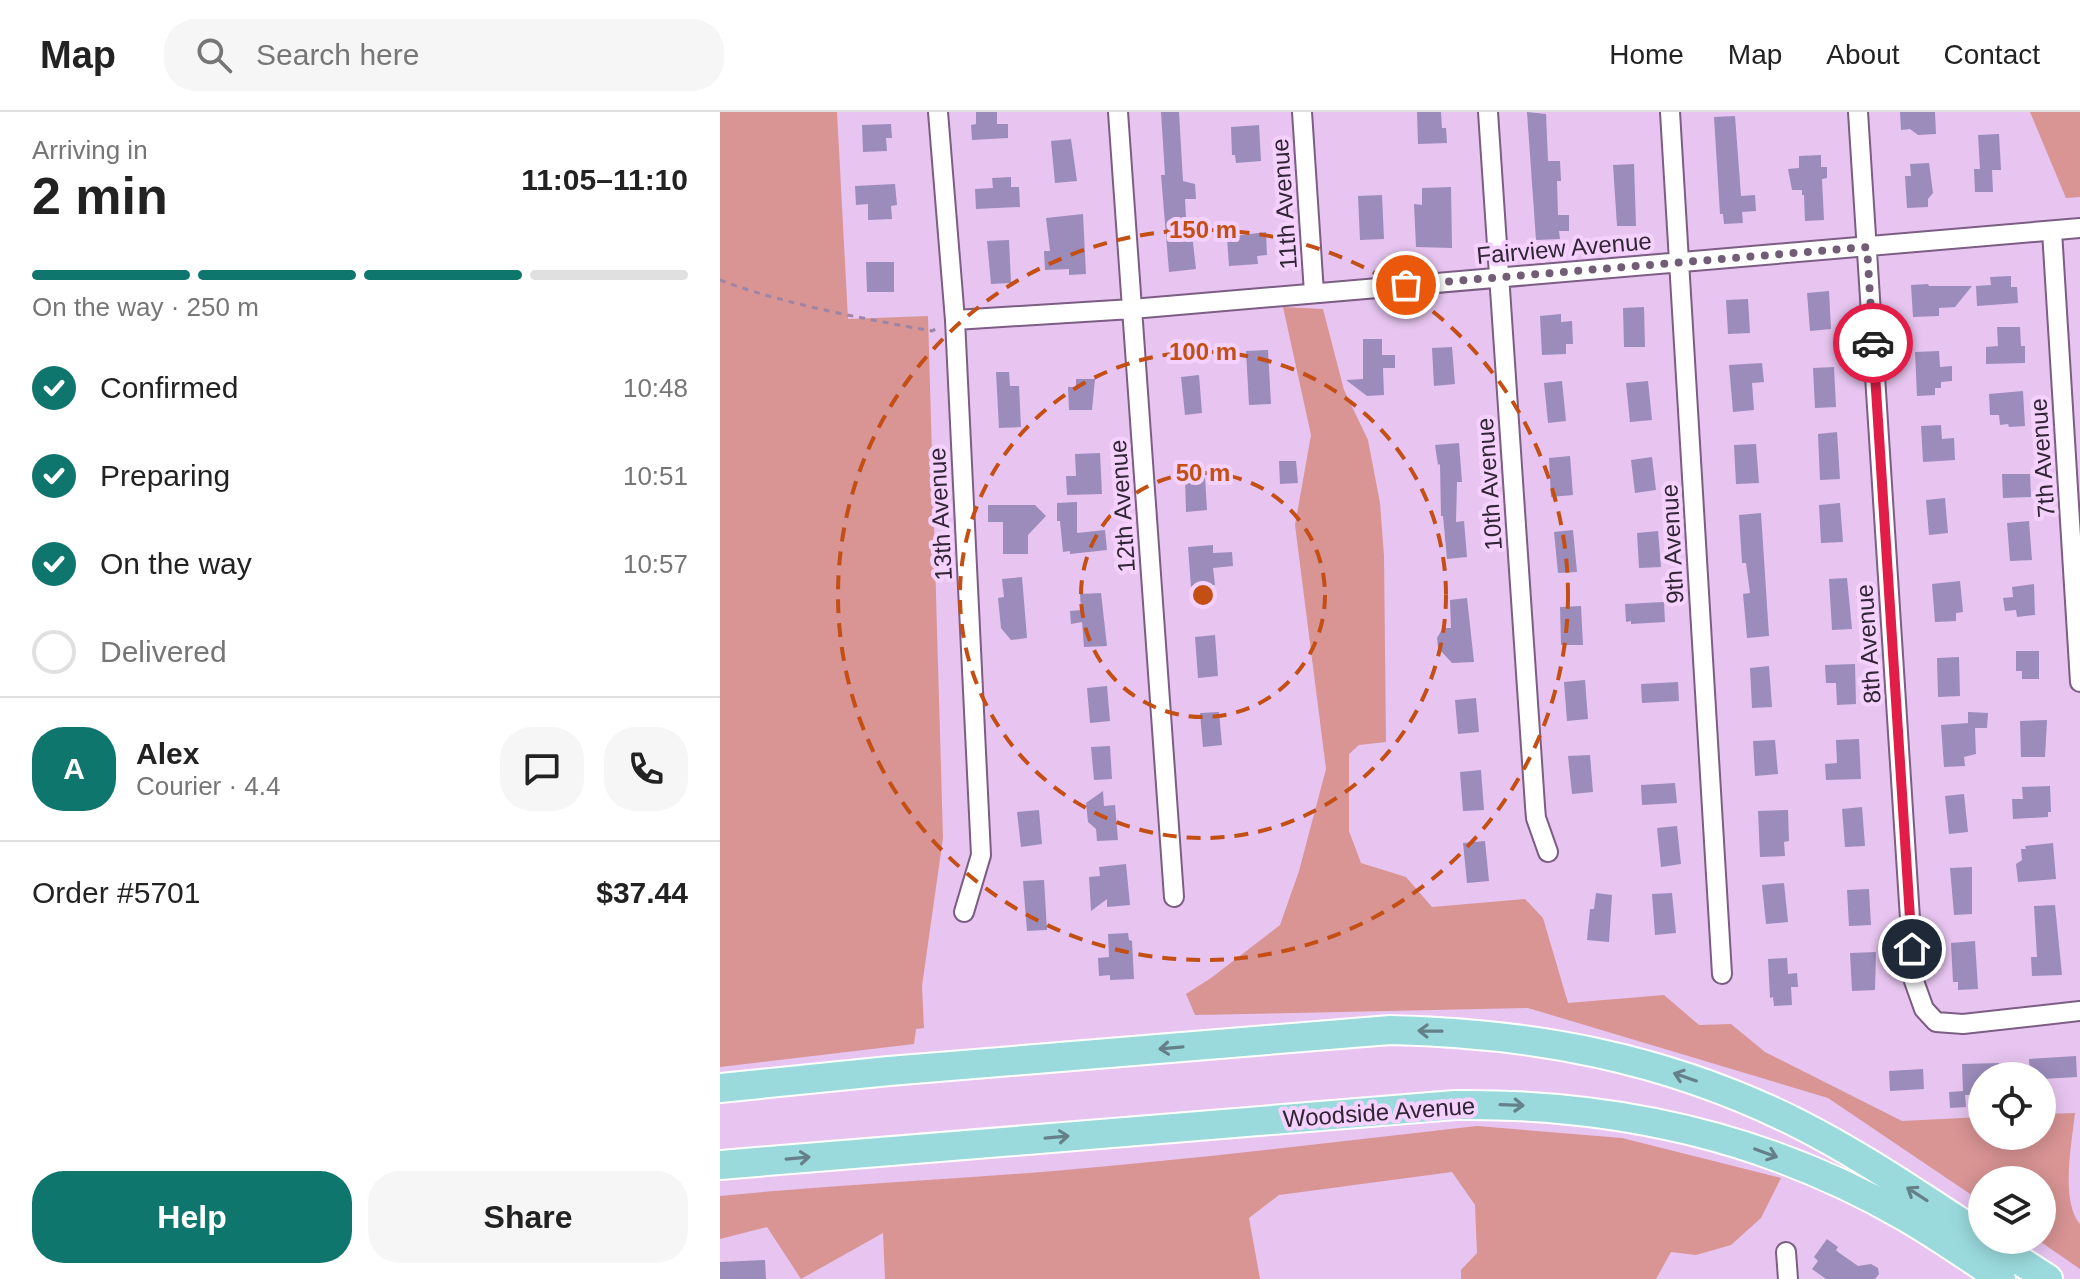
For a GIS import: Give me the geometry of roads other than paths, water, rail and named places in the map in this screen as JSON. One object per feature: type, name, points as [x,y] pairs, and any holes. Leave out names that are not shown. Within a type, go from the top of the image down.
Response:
[{"type":"main road","points":[[720,1088],[1390,1030],[1450,1031],[1510,1037],[1571,1046],[1630,1060],[1686,1076],[1741,1098],[1848,1151],[1968,1227]]},
{"type":"main road","name":"Woodside Avenue","points":[[720,1165],[1455,1105],[1513,1104],[1571,1108],[1688,1129],[1796,1164],[1905,1216],[2001,1279]]},
{"type":"main road","points":[[2010,1254],[2048,1279]]},
{"type":"street","name":"13th Avenue","points":[[938,112],[955,320],[981,855],[964,912]]},
{"type":"street","name":"12th Avenue","points":[[1118,112],[1174,897]]},
{"type":"street","name":"11th Avenue","points":[[1302,112],[1314,293]]},
{"type":"street","name":"10th Avenue","points":[[1488,112],[1536,818],[1548,852]]},
{"type":"street","name":"9th Avenue","points":[[1670,112],[1722,974]]},
{"type":"street","name":"8th Avenue","points":[[1858,112],[1914,981],[1924,1009],[1936,1022],[1963,1024],[2080,1011]]},
{"type":"street","name":"Fairview Avenue","points":[[955,320],[1132,309],[2080,228]]},
{"type":"street","name":"7th Avenue","points":[[2052,231],[2080,682]]},
{"type":"street","points":[[1786,1252],[1788,1279]]}]
